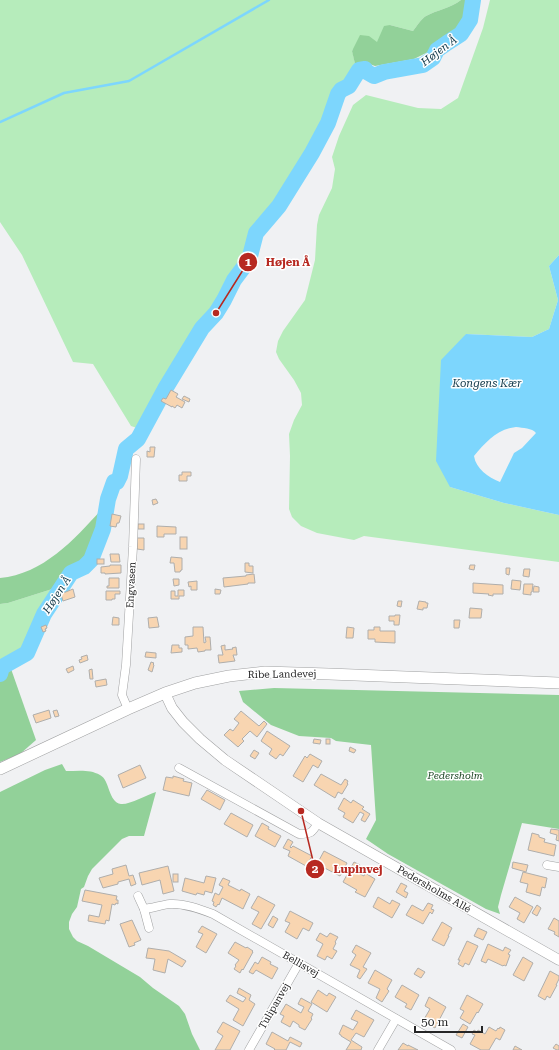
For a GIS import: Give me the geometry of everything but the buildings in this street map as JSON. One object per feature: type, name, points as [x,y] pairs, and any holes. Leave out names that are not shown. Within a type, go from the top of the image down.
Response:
[{"type":"main road","name":"Ribe Landevej","points":[[0,769],[165,693],[195,683],[223,677],[265,672],[559,683]]},
{"type":"street","name":"Engvasen","points":[[128,709],[122,695],[126,665],[136,459]]},
{"type":"street","name":"Pedersholms Allé","points":[[165,693],[172,708],[183,722],[200,739],[225,760],[318,823],[559,960]]},
{"type":"street","points":[[179,768],[299,834],[312,832],[318,823]]},
{"type":"street","points":[[547,865],[559,867]]},
{"type":"street","points":[[138,896],[144,909],[149,928]]},
{"type":"street","name":"Bellisvej","points":[[144,909],[170,904],[199,909],[213,914],[451,1050]]},
{"type":"street","name":"Tulipanvej","points":[[249,1050],[299,963]]},
{"type":"street","points":[[378,1050],[396,1019]]},
{"type":"green space","points":[[0,0],[461,0],[453,5],[426,16],[413,31],[390,25],[377,43],[352,50],[356,68],[349,86],[341,90],[338,94],[328,123],[312,153],[279,206],[256,233],[249,260],[234,280],[216,313],[202,328],[165,389],[143,430],[131,426],[93,364],[73,362],[22,255],[0,222]]},
{"type":"green space","points":[[461,0],[466,0],[471,8],[463,24],[457,32],[443,37],[430,51],[414,59],[375,66],[367,63],[356,68],[352,51],[360,35],[369,36],[377,42],[384,26],[390,25],[413,31],[426,16],[453,5]]},
{"type":"green space","points":[[490,0],[559,0],[559,255],[549,266],[558,300],[549,329],[532,337],[466,334],[450,487],[504,503],[559,515],[559,562],[364,536],[354,540],[317,533],[301,526],[292,517],[289,509],[289,434],[302,405],[301,393],[276,352],[278,341],[283,331],[305,300],[315,260],[319,215],[332,188],[335,169],[332,157],[339,136],[353,105],[366,95],[418,108],[441,109],[458,98],[483,28]]},
{"type":"green space","points":[[101,510],[105,535],[98,554],[68,584],[8,603],[0,604],[0,578],[16,575],[44,563],[69,544]]},
{"type":"green space","points":[[68,584],[41,626],[29,654],[6,669],[0,682],[0,604],[8,603]]},
{"type":"green space","points":[[10,666],[36,740],[20,754],[0,762],[0,682],[6,669]]},
{"type":"green space","name":"Pedersholm","points":[[274,688],[559,695],[559,829],[522,823],[498,907],[500,914],[486,909],[388,854],[366,839],[376,820],[371,745],[336,741],[331,738],[299,736],[271,725],[243,702],[239,691]]},
{"type":"green space","points":[[62,764],[66,771],[88,771],[100,775],[106,781],[111,795],[121,804],[156,792],[144,836],[129,836],[122,839],[92,869],[84,887],[81,889],[77,907],[69,922],[69,929],[77,941],[140,977],[179,1006],[185,1014],[192,1034],[200,1050],[0,1050],[0,792],[45,770]]},
{"type":"water","name":"Kongens Kær","points":[[559,255],[559,515],[504,503],[450,487],[436,461],[441,360],[466,334],[532,337],[549,329],[558,300],[549,266]],"holes":[[[516,427],[530,429],[536,433],[522,448],[514,453],[500,482],[483,472],[477,465],[474,456],[492,437],[503,430]]]},
{"type":"waterway","points":[[0,122],[64,93],[129,81],[269,0]]},
{"type":"waterway","name":"Højen Å","points":[[0,674],[2,667],[27,653],[44,614],[71,573],[84,567],[91,560],[103,529],[108,499],[114,482],[117,482],[120,476],[126,449],[138,439],[165,389],[202,328],[216,313],[234,280],[249,260],[256,233],[279,206],[312,153],[328,123],[338,94],[341,90],[349,86],[359,70],[365,69],[374,76],[384,72],[423,65],[433,58],[437,50],[461,34],[470,20],[473,0]]},
{"type":"place","name":"Højen Å","points":[[216,313]]},
{"type":"place","name":"Lupinvej","points":[[301,811]]}]
